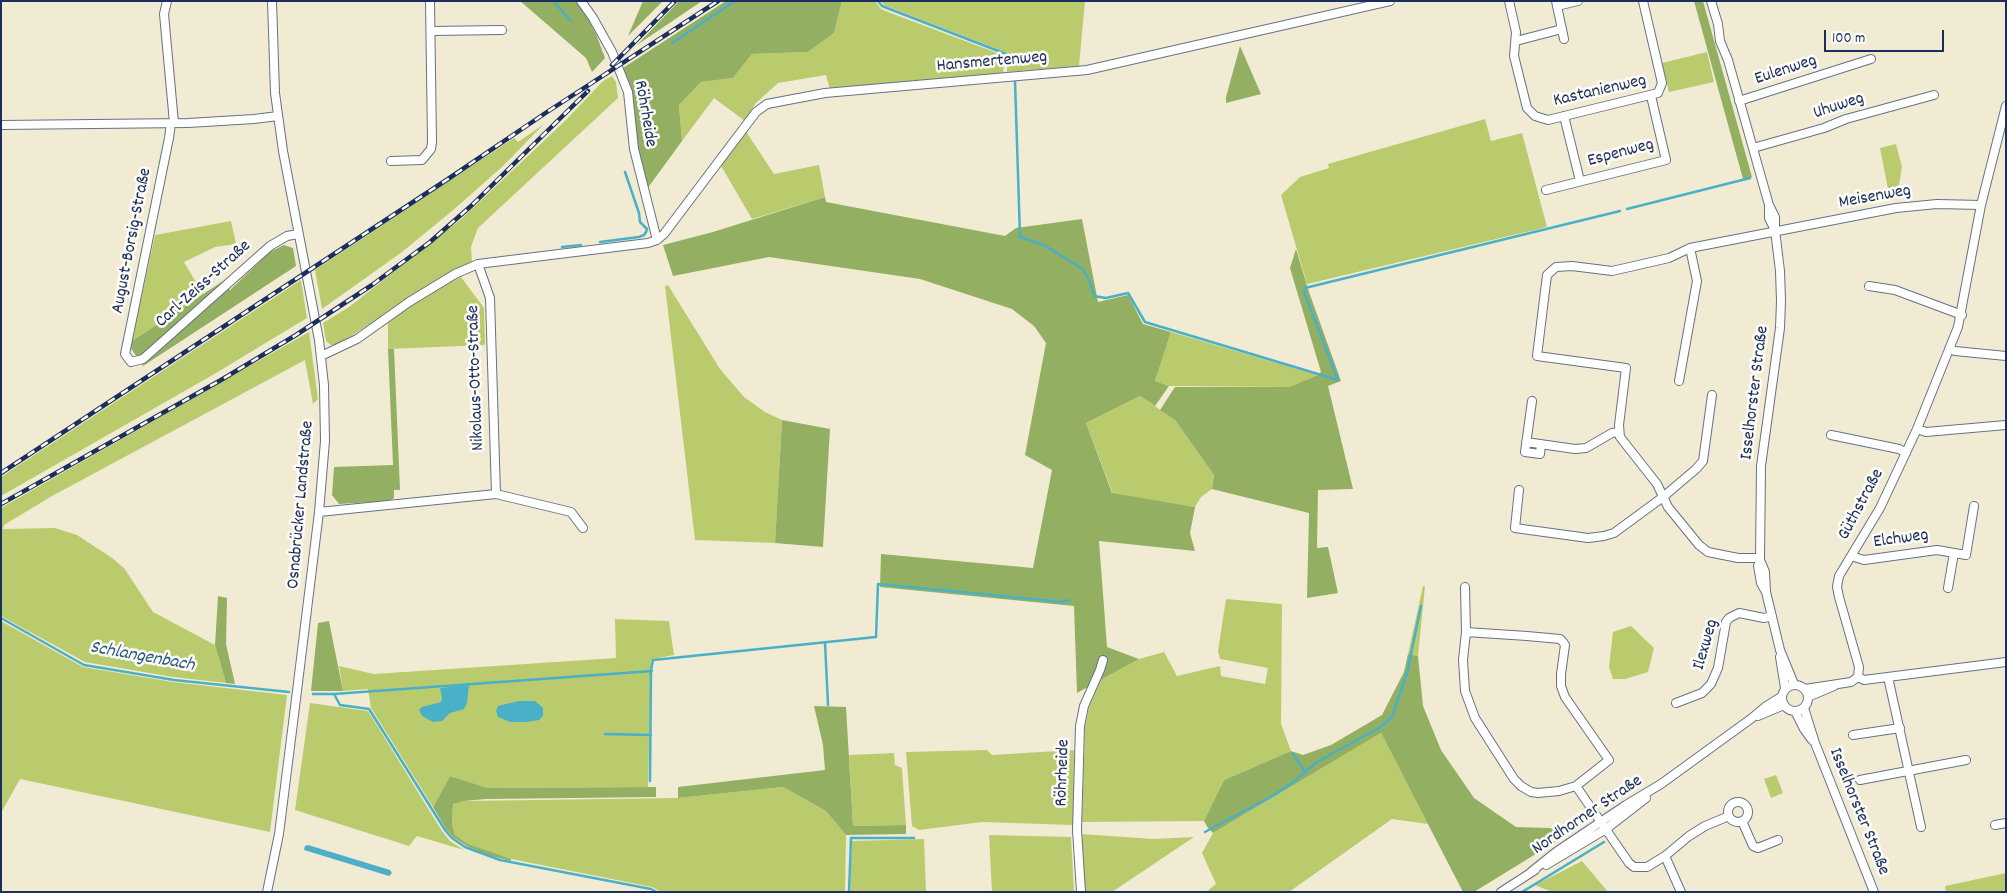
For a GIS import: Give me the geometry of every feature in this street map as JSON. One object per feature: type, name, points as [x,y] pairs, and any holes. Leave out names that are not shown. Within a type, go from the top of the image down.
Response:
[{"type":"street","name":"August-Borsig-Straße","points":[[131,362],[125,354],[172,123],[164,14],[167,1]]},
{"type":"street","name":"Osnabrücker Landstraße","points":[[267,892],[279,834],[319,512],[325,441],[324,385],[321,356],[278,116],[273,60],[272,1]]},
{"type":"street","points":[[391,161],[422,160],[430,150],[432,142],[430,1]]},
{"type":"street","name":"Röhrheide","points":[[580,1],[593,18],[612,52],[628,92],[634,149],[657,240]]},
{"type":"street","name":"Hansmertenweg","points":[[657,240],[664,234],[756,112],[767,104],[825,93],[1087,70],[1390,1]]},
{"type":"street","name":"Kastanienweg","points":[[1509,1],[1516,32],[1514,56],[1527,108],[1535,116],[1548,120],[1658,93],[1662,84],[1643,1]]},
{"type":"street","points":[[1564,38],[1557,4],[1578,1]]},
{"type":"street","name":"Isselhorster Straße","points":[[1711,1],[1718,24],[1726,39],[1728,60],[1739,102],[1754,148],[1769,205],[1775,217],[1780,271],[1780,328],[1761,466],[1760,559],[1765,572],[1766,592],[1780,650],[1794,684]]},
{"type":"street","points":[[431,32],[502,30]]},
{"type":"street","points":[[1516,40],[1562,30]]},
{"type":"street","name":"Eulenweg","points":[[1739,102],[1871,59]]},
{"type":"street","name":"Uhuweg","points":[[1754,148],[1824,128],[1846,119],[1934,95]]},
{"type":"street","name":"Espenweg","points":[[1546,190],[1666,160],[1651,96]]},
{"type":"street","name":"Güthstraße","points":[[1858,677],[1858,667],[1837,587],[1839,576],[1880,508],[1917,429],[1962,315],[1981,206],[2006,106]]},
{"type":"street","points":[[1,125],[172,123],[278,116]]},
{"type":"street","name":"Espenweg","points":[[1564,116],[1580,180]]},
{"type":"street","name":"Meisenweg","points":[[1619,432],[1626,368],[1537,356],[1547,275],[1556,267],[1572,266],[1612,271],[1669,258],[1690,248],[1923,204],[1981,206]]},
{"type":"street","name":"Carl-Zeiss-Straße","points":[[131,362],[143,359],[270,246],[287,236],[298,234]]},
{"type":"street","points":[[321,356],[356,339],[417,297],[455,274],[478,264],[648,243],[657,240]]},
{"type":"street","points":[[1679,381],[1698,280],[1690,248]]},
{"type":"street","name":"Nikolaus-Otto-Straße","points":[[478,264],[490,298],[496,494]]},
{"type":"street","points":[[1869,286],[1895,290],[1962,315]]},
{"type":"street","points":[[1949,349],[2006,356]]},
{"type":"street","points":[[1519,490],[1515,528],[1588,538],[1614,533],[1663,497],[1703,461],[1712,395]]},
{"type":"street","points":[[1532,401],[1526,442],[1576,449],[1586,448],[1612,433],[1619,432],[1620,437],[1657,484],[1668,507],[1699,546],[1708,552],[1738,558],[1760,559]]},
{"type":"street","points":[[1917,429],[1926,432],[2006,425]]},
{"type":"street","points":[[1831,435],[1906,452]]},
{"type":"street","points":[[319,512],[496,494],[571,512],[583,528]]},
{"type":"street","name":"Elchweg","points":[[1851,556],[1864,560],[1938,550],[1966,555],[1974,506]]},
{"type":"street","name":"Elchweg","points":[[1948,588],[1954,553]]},
{"type":"street","points":[[1465,587],[1466,632],[1463,660],[1467,699],[1475,718],[1514,779],[1526,790],[1538,793],[1559,791],[1576,786],[1609,760],[1565,697],[1561,686],[1561,674],[1565,645],[1560,639],[1466,632]]},
{"type":"street","name":"Ilexweg","points":[[1676,703],[1702,693],[1711,684],[1718,668],[1726,622],[1729,618],[1740,613],[1764,618],[1772,616]]},
{"type":"street","name":"Isselhorster Straße","points":[[1780,650],[1781,670],[1785,688]]},
{"type":"street","name":"Röhrheide","points":[[1081,892],[1077,830],[1080,726],[1084,706],[1103,660]]},
{"type":"street","points":[[1805,689],[1808,697],[1804,708],[1795,711],[1784,706],[1781,697],[1785,688],[1794,684],[1805,689],[1851,682],[1858,677],[1864,680],[2006,662]]},
{"type":"street","points":[[1888,676],[1921,827]]},
{"type":"street","points":[[1808,697],[1836,684]]},
{"type":"street","name":"Nordhorner Straße","points":[[1505,891],[1556,852],[1604,826],[1626,805],[1661,784],[1781,697]]},
{"type":"street","name":"Nordhorner Straße","points":[[1752,718],[1784,706]]},
{"type":"street","name":"Isselhorster Straße","points":[[1804,708],[1815,743],[1874,892]]},
{"type":"street","name":"Isselhorster Straße","points":[[1795,711],[1804,729],[1815,743]]},
{"type":"street","points":[[1853,735],[1900,728]]},
{"type":"street","points":[[1860,780],[1966,760]]},
{"type":"street","points":[[1576,786],[1629,863],[1634,867],[1647,867],[1705,826],[1730,816]]},
{"type":"street","points":[[1736,802],[1743,803],[1747,807],[1748,814],[1742,821],[1735,821],[1728,811],[1731,805],[1736,802]]},
{"type":"street","points":[[1742,821],[1753,846],[1758,848],[1778,840]]},
{"type":"street","points":[[1995,825],[2006,823]]},
{"type":"street","points":[[1665,856],[1682,892]]},
{"type":"green space","points":[[520,1],[576,1],[580,4],[596,34],[605,58],[592,72],[586,58]]},
{"type":"green space","points":[[643,1],[663,1],[628,36]]},
{"type":"green space","points":[[679,1],[702,1],[637,45]]},
{"type":"green space","points":[[726,1],[842,1],[834,33],[808,52],[752,54],[733,78],[701,82],[679,105],[682,141],[647,189],[637,150],[631,91],[623,68]]},
{"type":"green space","points":[[842,1],[875,1],[881,9],[888,12],[1005,56],[1003,73],[830,90],[826,75],[778,83],[755,104],[745,121],[714,98],[682,141],[679,105],[701,82],[733,78],[752,54],[808,52],[834,33]]},
{"type":"green space","points":[[881,1],[1085,1],[1079,66],[1007,72],[1007,53],[884,5]]},
{"type":"green space","points":[[1694,1],[1703,1],[1752,177],[1743,179]]},
{"type":"green space","points":[[1240,46],[1261,94],[1226,103],[1226,97]]},
{"type":"green space","points":[[1707,52],[1714,82],[1669,92],[1662,63]]},
{"type":"green space","points":[[612,76],[616,82],[618,98],[478,228],[471,247],[472,263],[456,269],[337,345],[331,345],[326,341],[323,323],[349,307],[459,221],[566,120],[603,81]]},
{"type":"green space","points":[[1485,119],[1491,141],[1522,133],[1547,227],[1307,284],[1281,195],[1300,177],[1329,168],[1328,164]]},
{"type":"green space","points":[[544,124],[502,167],[452,211],[402,252],[322,309],[315,270],[514,138],[518,142]]},
{"type":"green space","points":[[745,130],[774,174],[819,165],[825,197],[752,219],[720,164]]},
{"type":"green space","points":[[1896,144],[1902,167],[1899,185],[1900,198],[1890,199],[1880,148]]},
{"type":"green space","points":[[825,197],[826,202],[1005,236],[1016,228],[1082,219],[1098,302],[1128,295],[1143,324],[1171,332],[1155,381],[1169,386],[1155,406],[1140,396],[1086,423],[1112,493],[1195,507],[1190,533],[1195,551],[1099,541],[1107,647],[1139,659],[1077,693],[1074,606],[880,587],[881,554],[1033,568],[1052,470],[1025,455],[1046,343],[1034,326],[1012,309],[920,279],[769,257],[673,276],[663,245],[713,232]]},
{"type":"green space","points":[[231,221],[236,244],[215,247],[184,262],[203,294],[132,341],[155,235]]},
{"type":"green space","points":[[284,245],[293,248],[296,266],[143,366],[130,347],[132,341],[223,281],[230,290],[270,252]]},
{"type":"green space","points":[[1296,249],[1309,292],[1341,381],[1328,386],[1353,489],[1318,490],[1317,548],[1328,547],[1338,593],[1307,598],[1309,513],[1212,489],[1214,475],[1175,420],[1160,410],[1175,387],[1289,387],[1321,372],[1290,268]]},
{"type":"green space","points":[[461,277],[484,308],[485,345],[388,349],[388,320],[440,287]]},
{"type":"green space","points":[[301,280],[307,318],[216,373],[1,496],[1,477]]},
{"type":"green space","points":[[668,285],[720,369],[744,397],[765,412],[782,420],[775,543],[695,540],[665,286]]},
{"type":"green space","points":[[309,332],[318,399],[313,404],[305,360],[52,496],[4,525],[3,529],[55,528],[77,535],[112,558],[124,568],[153,612],[215,645],[226,683],[173,677],[85,662],[1,616],[1,508]]},
{"type":"green space","points":[[1171,332],[1318,375],[1289,387],[1169,386],[1155,381]]},
{"type":"green space","points":[[388,349],[394,349],[400,490],[394,490],[394,498],[389,501],[339,504],[332,495],[334,467],[393,465]]},
{"type":"green space","points":[[1140,396],[1175,420],[1214,475],[1212,489],[1201,497],[1195,507],[1113,494],[1086,423]]},
{"type":"green space","points":[[782,420],[830,429],[823,547],[775,543]]},
{"type":"green space","points":[[1423,586],[1425,586],[1418,656],[1408,654]]},
{"type":"green space","points":[[218,596],[227,598],[226,644],[235,684],[226,683],[215,645]]},
{"type":"green space","points":[[1226,599],[1282,604],[1281,724],[1291,751],[1224,780],[1204,821],[1082,822],[1085,728],[1089,707],[1101,680],[1139,659],[1164,652],[1177,676],[1220,666],[1221,676],[1265,684],[1268,668],[1220,659],[1218,651]]},
{"type":"green space","points":[[615,619],[669,621],[674,655],[653,659],[651,662],[648,787],[488,788],[450,776],[433,807],[371,708],[368,689],[343,691],[339,666],[374,674],[616,658]]},
{"type":"green space","points":[[1,621],[83,667],[173,682],[287,695],[270,832],[20,779],[1,813]]},
{"type":"green space","points":[[329,621],[343,691],[311,691],[318,623]]},
{"type":"green space","points":[[1631,626],[1654,648],[1648,672],[1625,679],[1613,679],[1609,667],[1613,632]]},
{"type":"green space","points":[[1408,654],[1418,656],[1423,706],[1441,750],[1474,798],[1516,827],[1550,828],[1565,836],[1474,892],[1463,892],[1381,733],[1213,833],[1208,828],[1204,821],[1224,780],[1291,751],[1303,755],[1331,745],[1382,715],[1404,672]]},
{"type":"green space","points":[[310,703],[368,711],[442,831],[450,841],[464,850],[417,836],[409,846],[295,810]]},
{"type":"green space","points":[[814,706],[846,707],[853,826],[906,825],[906,834],[846,835],[826,811],[783,787],[678,798],[678,787],[825,770],[823,745]]},
{"type":"green space","points":[[1381,733],[1428,824],[1392,819],[1289,892],[1206,892],[1216,884],[1202,853],[1213,833]]},
{"type":"green space","points":[[987,750],[992,755],[1074,750],[1073,825],[982,822],[919,830],[912,826],[906,752]]},
{"type":"green space","points":[[894,753],[895,765],[902,768],[906,825],[853,826],[849,755]]},
{"type":"green space","points":[[1776,775],[1783,793],[1771,798],[1764,779]]},
{"type":"green space","points":[[450,776],[488,788],[656,787],[656,797],[486,799],[453,804],[452,824],[455,835],[468,844],[511,859],[511,861],[488,855],[467,846],[453,837],[446,829],[433,807]]},
{"type":"green space","points":[[783,787],[826,811],[846,835],[845,892],[662,892],[652,887],[511,859],[489,852],[468,844],[455,835],[452,824],[453,804],[464,801],[678,798]]},
{"type":"green space","points":[[1081,834],[1154,839],[1194,837],[1112,892],[1085,892]]},
{"type":"green space","points":[[989,835],[1071,837],[1074,892],[992,892]]},
{"type":"green space","points":[[924,839],[926,892],[850,892],[852,841]]},
{"type":"green space","points":[[1582,861],[1608,892],[1552,892],[1535,885]]},
{"type":"green space","points":[[2006,873],[2006,892],[1946,892],[1945,886]]},
{"type":"water","points":[[469,685],[467,703],[464,709],[450,713],[442,721],[433,722],[422,716],[419,710],[422,707],[441,702],[440,688]]},
{"type":"water","points":[[519,701],[535,701],[543,708],[543,716],[539,720],[527,722],[510,722],[498,717],[496,711],[498,706]]},
{"type":"water","points":[[308,845],[390,870],[392,873],[389,876],[304,850],[305,846]]},
{"type":"waterway","points":[[553,1],[571,21]]},
{"type":"waterway","points":[[672,43],[735,1]]},
{"type":"waterway","points":[[878,1],[882,6],[1006,54],[1005,65]]},
{"type":"waterway","points":[[1015,81],[1020,237],[1044,245],[1083,269],[1090,282],[1094,296],[1106,298],[1128,293],[1145,322],[1338,380]]},
{"type":"waterway","points":[[600,242],[639,237],[646,232],[647,229],[640,222],[639,213],[625,172]]},
{"type":"waterway","points":[[1627,209],[1750,178]]},
{"type":"waterway","points":[[1338,380],[1304,292],[1305,288],[1620,211]]},
{"type":"waterway","points":[[562,247],[581,245]]},
{"type":"waterway","points":[[650,781],[651,670],[653,660],[876,637],[878,584],[1063,602],[1069,600]]},
{"type":"waterway","points":[[1205,832],[1276,794],[1317,762],[1379,728],[1392,717],[1407,673],[1421,606]]},
{"type":"waterway","name":"Schlangenbach","points":[[1,618],[84,665],[174,680],[289,692]]},
{"type":"waterway","points":[[825,643],[828,705]]},
{"type":"waterway","points":[[313,694],[652,671]]},
{"type":"waterway","points":[[334,694],[340,705],[369,709],[445,830],[452,838],[465,847],[500,860],[651,889],[657,892]]},
{"type":"waterway","points":[[605,734],[651,735]]},
{"type":"waterway","points":[[1293,754],[1305,772]]},
{"type":"waterway","points":[[849,892],[851,838],[914,838]]},
{"type":"waterway","points":[[1522,892],[1604,842]]},
{"type":"railway","points":[[612,65],[675,1]]},
{"type":"railway","points":[[1,473],[718,1]]},
{"type":"railway","points":[[1,504],[221,380],[296,335],[372,285],[430,242],[471,206],[588,91]]}]
